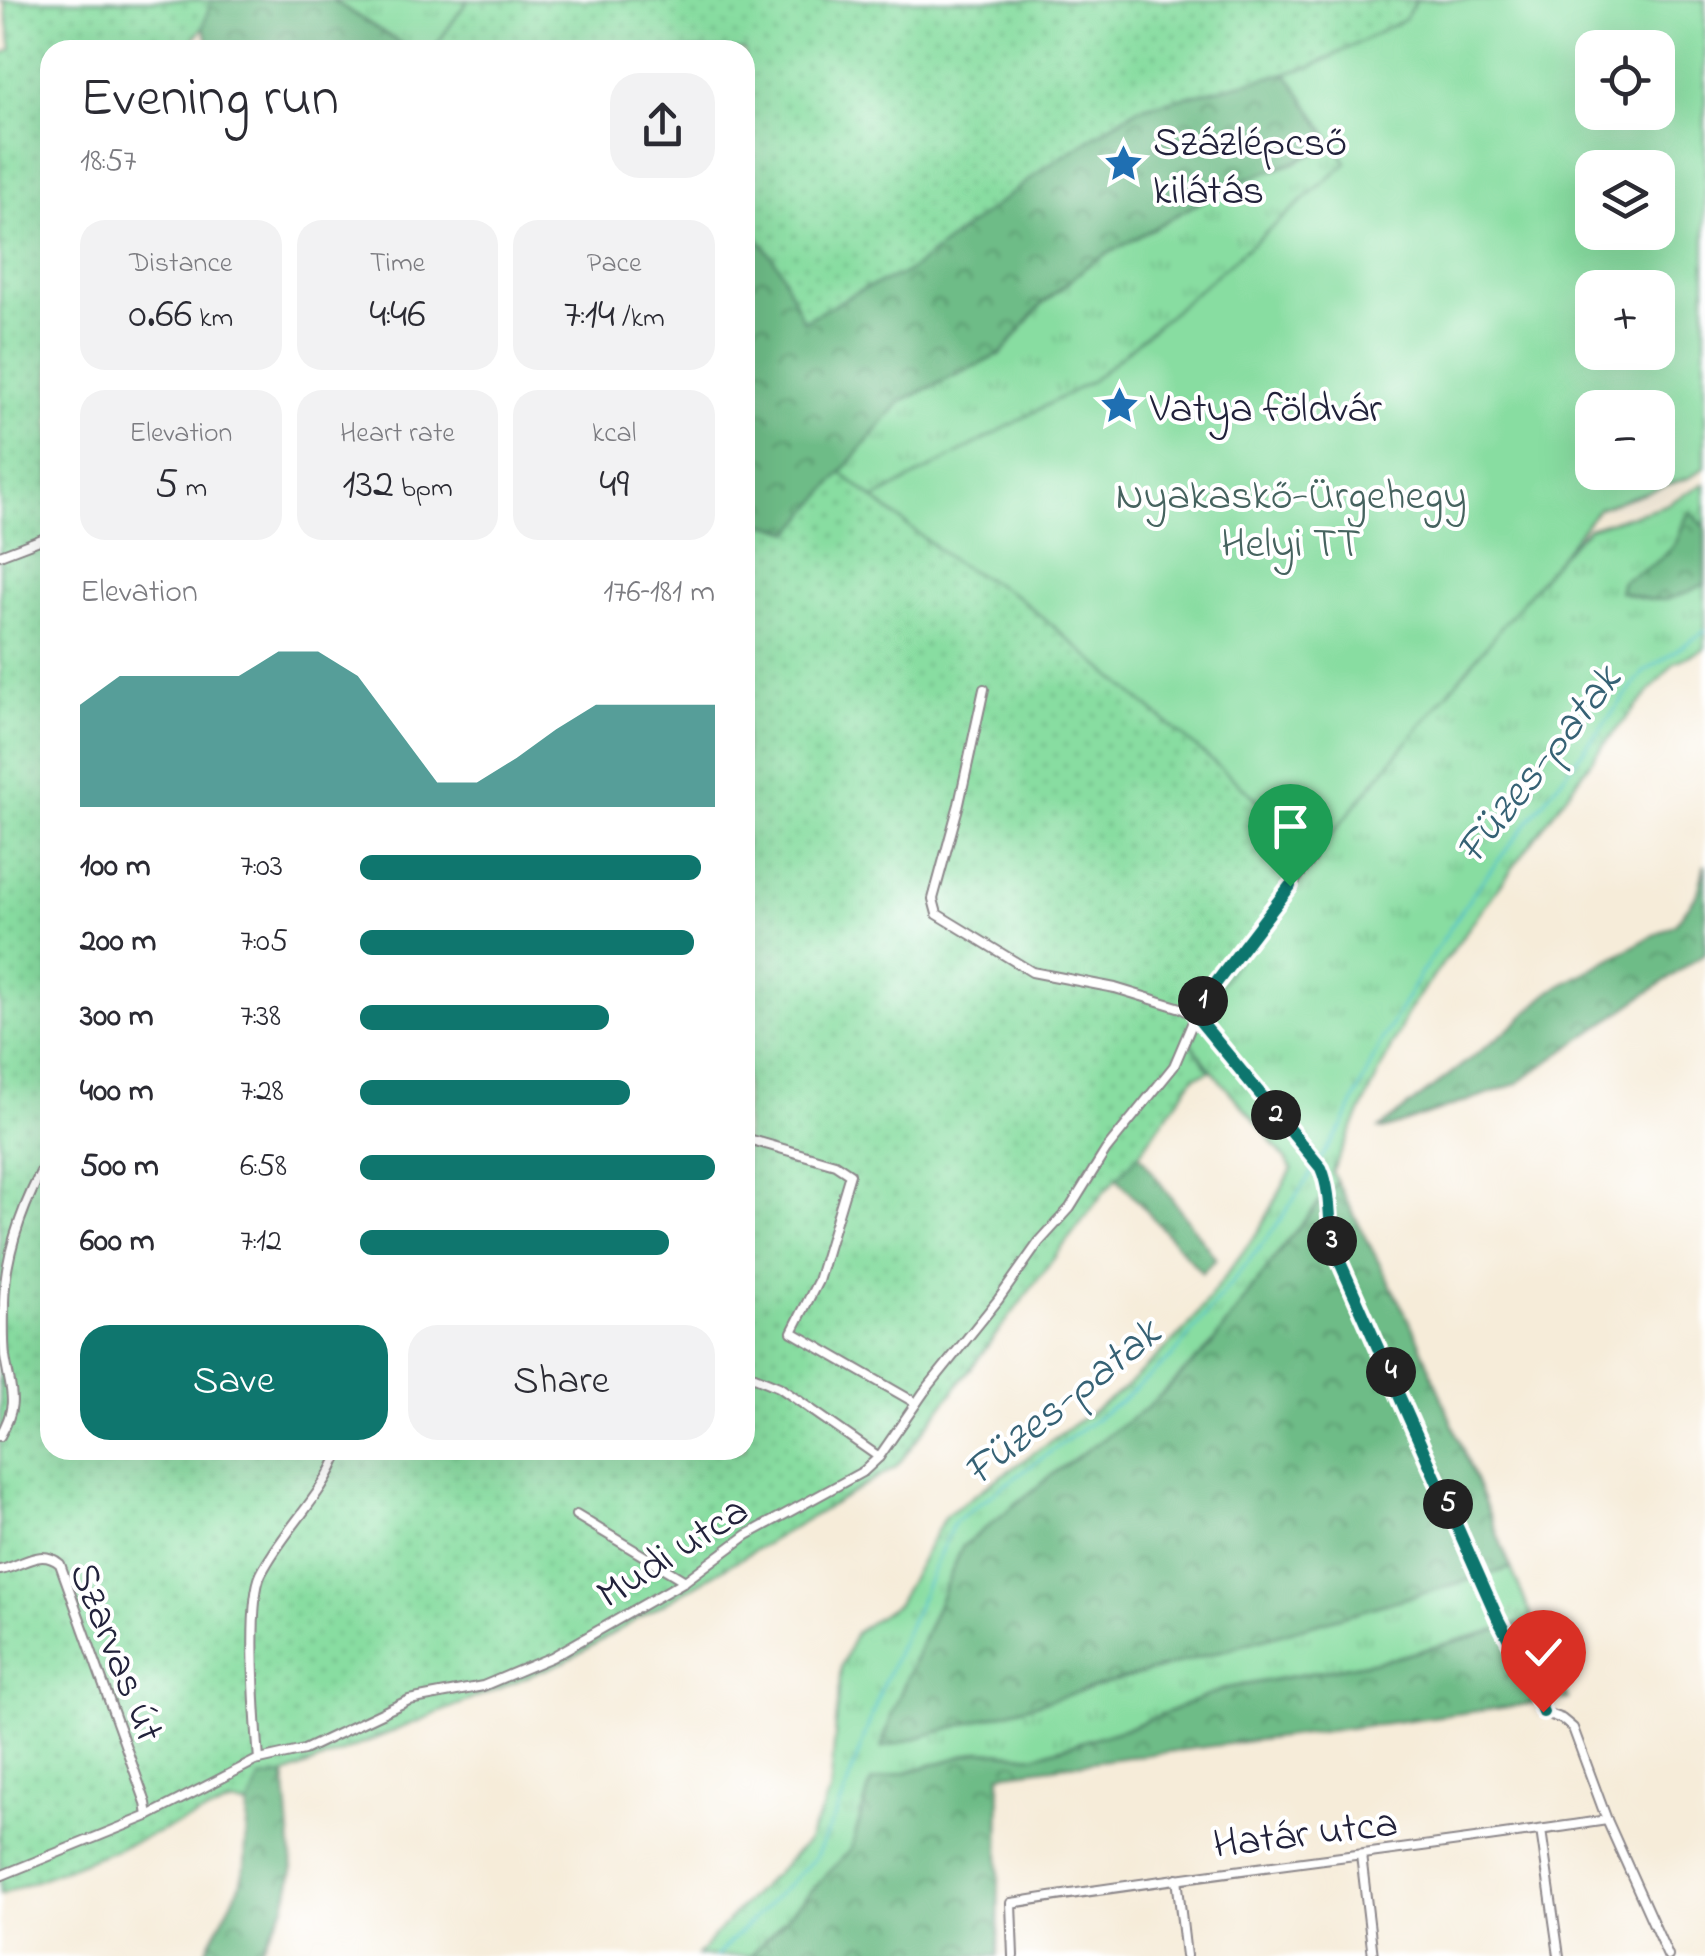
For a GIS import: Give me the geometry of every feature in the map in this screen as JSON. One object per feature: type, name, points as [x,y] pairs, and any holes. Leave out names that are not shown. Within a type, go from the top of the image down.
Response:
[{"type":"street","points":[[0,555],[40,540]]},
{"type":"street","points":[[984,689],[960,804],[933,899],[936,914],[1032,972],[1115,988],[1196,1016],[1321,1168],[1328,1184],[1332,1244],[1543,1712],[1573,1728],[1607,1820],[1668,1956]]},
{"type":"street","name":"Mudi utca","points":[[0,1876],[148,1816],[260,1760],[304,1750],[408,1700],[482,1686],[552,1658],[685,1580],[747,1535],[864,1471],[879,1457],[1038,1242],[1070,1208],[1106,1150],[1174,1066],[1200,1004],[1313,857],[1320,836],[1318,814]]},
{"type":"street","points":[[755,1141],[835,1164],[850,1174],[818,1281],[792,1332],[916,1403]]},
{"type":"street","points":[[0,1436],[11,1418],[14,1398],[6,1358],[4,1297],[22,1215],[40,1176]]},
{"type":"street","points":[[755,1377],[779,1387],[879,1457]]},
{"type":"street","points":[[260,1760],[255,1708],[258,1580],[321,1490],[335,1460]]},
{"type":"street","points":[[576,1515],[685,1580]]},
{"type":"street","name":"Szarvas út","points":[[0,1570],[43,1556],[51,1556],[60,1564],[148,1816]]},
{"type":"street","name":"Határ utca","points":[[1012,1956],[1011,1903],[1607,1820]]},
{"type":"street","points":[[1540,1830],[1559,1956]]},
{"type":"street","points":[[1361,1856],[1373,1956]]},
{"type":"street","points":[[1177,1878],[1186,1956]]},
{"type":"green space","points":[[0,0],[211,0],[203,27],[193,40],[40,40],[40,1460],[755,1460],[755,521],[792,532],[841,473],[954,562],[1017,596],[1309,843],[1310,867],[1244,951],[1202,1018],[1191,1043],[1210,1071],[1194,1077],[1139,1154],[1104,1192],[896,1467],[566,1661],[285,1775],[260,1779],[248,1807],[232,1803],[0,1895],[0,55],[12,49],[5,3]]},
{"type":"green space","points":[[211,0],[332,0],[395,40],[208,40],[203,27]]},
{"type":"green space","points":[[332,0],[468,0],[440,40],[395,40]]},
{"type":"green space","points":[[468,0],[1416,0],[1405,19],[1311,67],[1138,108],[1046,167],[906,273],[863,289],[803,321],[779,266],[755,234],[755,40],[440,40]]},
{"type":"green space","points":[[1416,0],[1575,103],[1575,130],[1617,130],[1648,150],[1575,150],[1575,250],[1675,250],[1675,168],[1705,187],[1675,329],[1675,270],[1575,270],[1575,370],[1666,370],[1662,390],[1575,390],[1575,409],[1561,410],[1523,592],[1588,528],[1665,505],[1705,483],[1705,649],[1675,662],[1600,749],[1410,1008],[1332,1172],[1337,1182],[1288,1240],[1211,1346],[1147,1408],[1057,1471],[962,1547],[893,1711],[882,1747],[1511,1568],[1533,1620],[1394,1658],[1227,1688],[1133,1726],[1035,1756],[981,1751],[872,1782],[851,1849],[750,1956],[697,1956],[807,1842],[830,1793],[841,1666],[856,1632],[897,1604],[945,1516],[1125,1388],[1187,1328],[1259,1230],[1292,1169],[1191,1043],[1205,1008],[1231,968],[1150,707],[841,473],[901,401],[1001,354],[1040,306],[1088,265],[1230,185],[1333,144],[1286,72],[1311,67],[1404,19]]},
{"type":"green space","name":"Nyakaskő-Ürgehegy Helyi TT","points":[[1416,0],[1705,0],[1705,467],[1675,482],[1675,390],[1575,390],[1575,490],[1652,490],[1599,508],[1318,851],[1017,596],[954,562],[874,499],[1093,380],[1347,163],[1286,72],[1311,67],[1404,19]]},
{"type":"green space","points":[[1286,72],[1333,143],[1293,163],[1230,185],[1088,265],[1040,306],[1001,354],[901,401],[792,532],[755,521],[755,234],[779,266],[804,321],[863,289],[906,273],[1046,167],[1139,108]]},
{"type":"green space","points":[[1691,512],[1705,527],[1705,584],[1663,600],[1643,599],[1619,591],[1622,581],[1652,565],[1671,549]]},
{"type":"green space","points":[[1705,864],[1705,953],[1516,1084],[1379,1129],[1513,1026],[1551,991],[1676,923],[1698,893]]},
{"type":"green space","points":[[1139,1154],[1216,1259],[1202,1273],[1117,1178]]},
{"type":"green space","points":[[1337,1182],[1415,1332],[1511,1568],[882,1748],[893,1711],[962,1547],[1057,1471],[1147,1408],[1211,1346],[1288,1240]]},
{"type":"green space","points":[[1533,1620],[1568,1699],[1000,1774],[998,1956],[750,1956],[851,1849],[871,1782],[981,1751],[1035,1756],[1133,1726],[1227,1688],[1394,1658]]},
{"type":"green space","points":[[285,1775],[293,1870],[285,1906],[256,1956],[203,1956],[239,1888],[245,1866],[248,1807],[259,1779]]},
{"type":"waterway","name":"Füzes-patak","points":[[1319,1161],[1343,1126],[1379,1046],[1418,978],[1473,893],[1644,672],[1705,631]]},
{"type":"waterway","name":"Füzes-patak","points":[[716,1956],[815,1858],[842,1801],[881,1689],[954,1522],[1122,1400],[1173,1356],[1274,1229],[1315,1168]]},
{"type":"place","name":"Százlépcső kilátás","points":[[1123,164]]},
{"type":"place","name":"Vatya földvár","points":[[1120,406]]},
{"type":"route","points":[[1290,886],[1200,1004],[1196,1016],[1321,1168],[1328,1184],[1332,1244],[1543,1712]]}]
